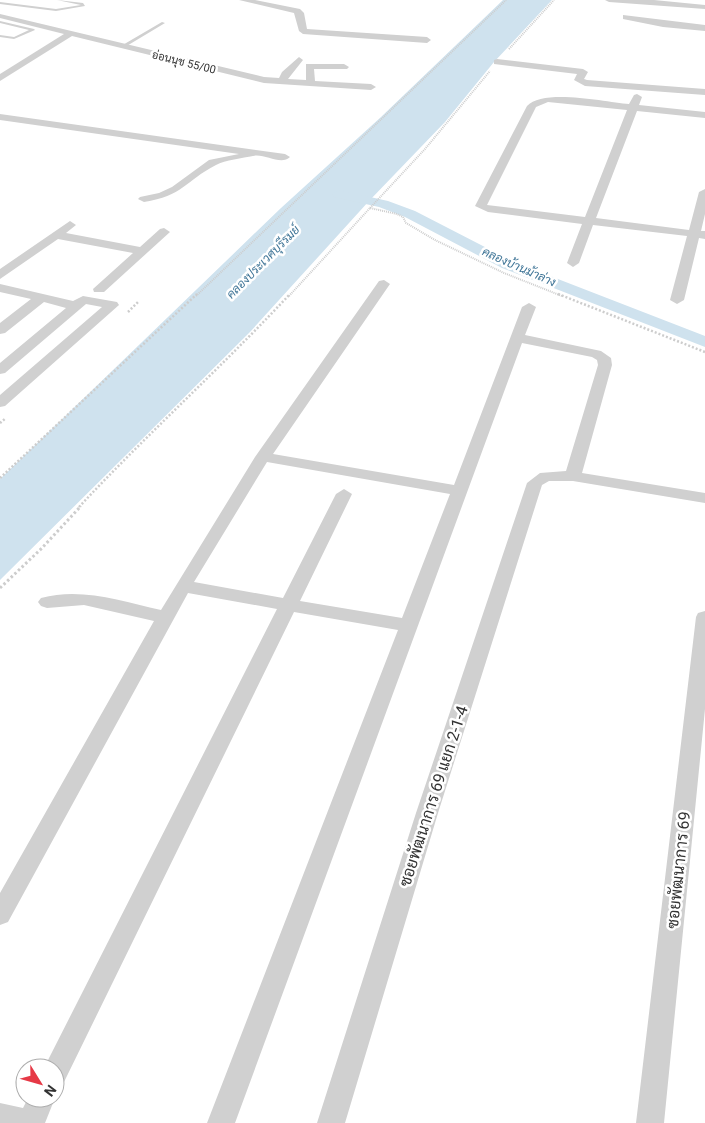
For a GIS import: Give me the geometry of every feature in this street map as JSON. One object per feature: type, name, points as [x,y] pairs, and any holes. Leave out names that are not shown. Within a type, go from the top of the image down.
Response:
[{"type":"street","points":[[609,0],[685,3],[705,7]]},
{"type":"street","points":[[249,1],[297,11],[300,13],[303,31],[427,40]]},
{"type":"street","name":"อ่อนนุช 55/00","points":[[0,16],[223,71],[282,82],[371,88]]},
{"type":"street","points":[[626,16],[680,26],[705,28]]},
{"type":"street","points":[[680,26],[684,16]]},
{"type":"street","points":[[0,78],[71,33]]},
{"type":"street","points":[[282,82],[285,74],[299,60]]},
{"type":"street","points":[[497,62],[583,72],[580,80],[585,83],[705,92]]},
{"type":"street","points":[[311,83],[309,66],[344,67]]},
{"type":"street","points":[[573,262],[637,97]]},
{"type":"street","points":[[699,234],[488,209],[481,206],[532,106],[538,101],[548,100],[705,115]]},
{"type":"street","points":[[0,117],[285,157]]},
{"type":"street","points":[[144,199],[162,196],[176,189],[213,162],[235,160],[255,153]]},
{"type":"street","points":[[677,300],[699,234],[705,192]]},
{"type":"street","points":[[0,275],[70,225]]},
{"type":"street","points":[[99,289],[164,232]]},
{"type":"street","points":[[55,236],[142,251]]},
{"type":"street","points":[[0,915],[183,586],[263,457],[384,284]]},
{"type":"street","points":[[0,288],[76,306]]},
{"type":"street","points":[[0,301],[13,292]]},
{"type":"street","points":[[0,330],[41,298]]},
{"type":"street","points":[[0,370],[83,300],[112,305],[22,391],[0,403]]},
{"type":"street","points":[[220,1123],[529,307]]},
{"type":"street","points":[[518,338],[596,354],[604,358],[605,365],[572,476],[705,498]]},
{"type":"street","points":[[0,386],[22,391]]},
{"type":"street","points":[[263,457],[460,491]]},
{"type":"street","name":"ซอยพัฒนาการ 69 แยก 2-1-4","points":[[331,1123],[430,804],[535,483],[546,476],[572,476]]},
{"type":"street","points":[[62,1058],[344,494]]},
{"type":"street","points":[[183,586],[409,626]]},
{"type":"street","points":[[47,602],[84,599],[165,617]]},
{"type":"street","name":"ซอยพัฒนาการ 69","points":[[650,1123],[705,617]]},
{"type":"street","points":[[0,1116],[31,1123],[38,1108]]},
{"type":"lane","points":[[21,6],[34,0]]},
{"type":"lane","points":[[0,3],[56,10],[80,8],[83,4],[59,0]]},
{"type":"lane","points":[[0,22],[33,31],[14,38],[0,36]]},
{"type":"lane","points":[[123,46],[163,23]]},
{"type":"path","points":[[0,478],[157,334],[506,0]]},
{"type":"path","points":[[370,208],[425,149],[497,62],[554,0]]},
{"type":"water","name":"คลองประเวศบุรีรมย์","points":[[503,0],[552,0],[494,62],[445,122],[369,201],[250,332],[0,580],[0,479],[281,208],[381,117]]},
{"type":"waterway","name":"คลองบ้านม้าล่าง","points":[[339,194],[383,204],[410,214],[508,265],[705,342]]}]
